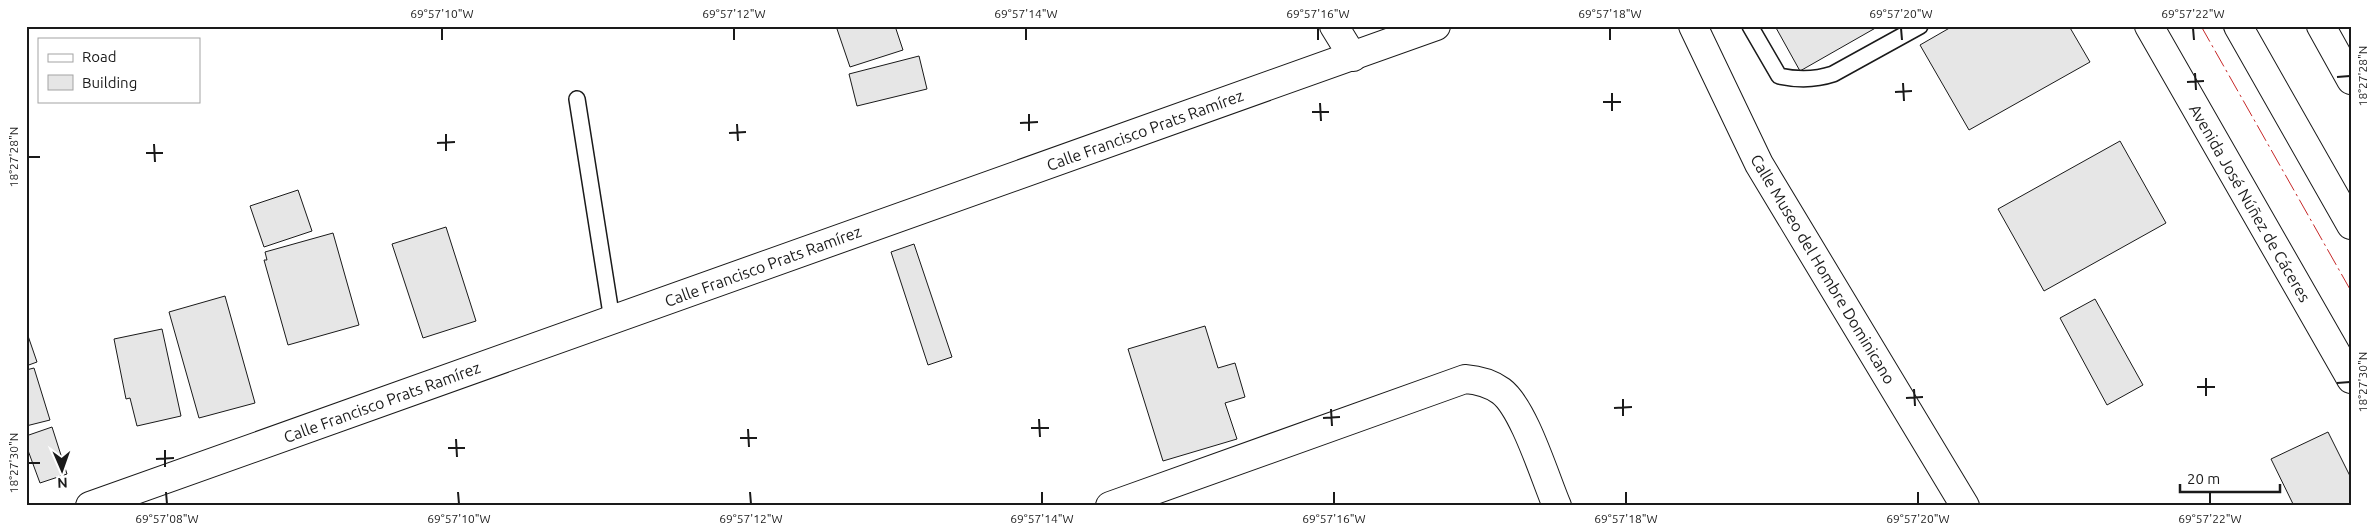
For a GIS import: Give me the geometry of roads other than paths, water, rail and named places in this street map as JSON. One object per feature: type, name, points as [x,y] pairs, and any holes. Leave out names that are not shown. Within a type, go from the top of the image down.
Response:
[{"type":"street","points":[[1334,26],[1353,57]]},
{"type":"street","name":"Calle Francisco Prats Ramírez","points":[[90,506],[1436,26]]},
{"type":"street","name":"Calle Museo del Hombre Dominicano","points":[[1693,26],[1759,164],[1965,506]]},
{"type":"street","name":"Avenida José Núñez de Cáceres","points":[[2149,26],[2351,379]]},
{"type":"street","points":[[2238,26],[2351,225]]},
{"type":"street","points":[[2321,26],[2351,80]]},
{"type":"street","points":[[1110,506],[1465,379],[1482,381],[1502,392],[1519,413],[1557,506]]},
{"type":"lane","points":[[1750,26],[1779,76],[1793,79],[1819,79],[1833,74],[1920,26]]},
{"type":"lane","points":[[577,99],[612,320]]}]
